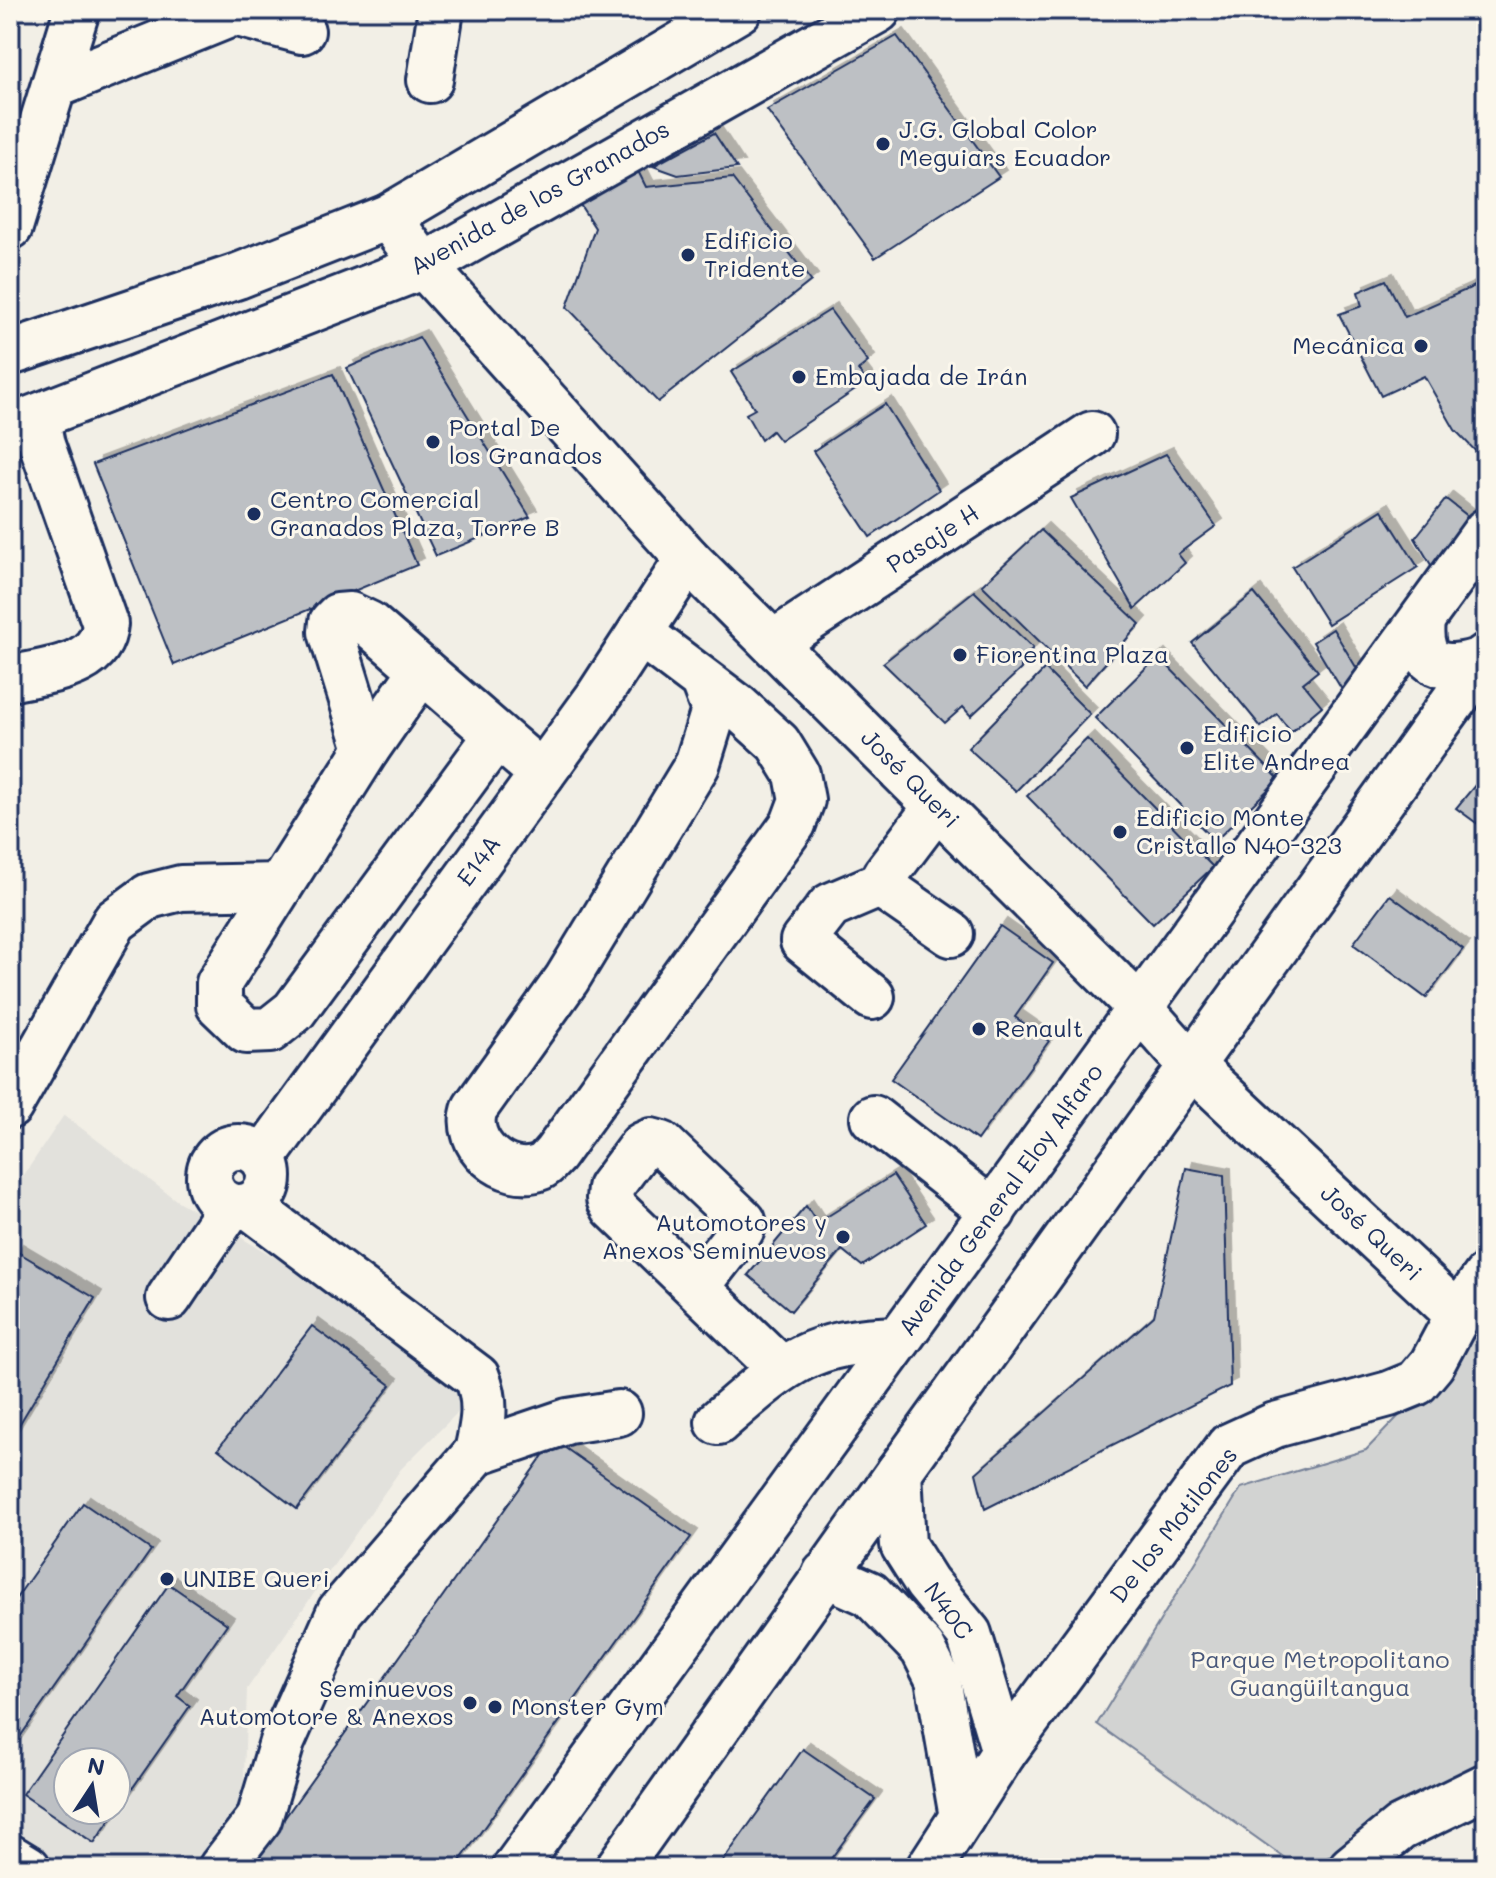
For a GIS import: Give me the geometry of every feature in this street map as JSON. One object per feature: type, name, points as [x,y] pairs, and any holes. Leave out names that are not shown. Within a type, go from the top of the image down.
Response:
[{"type":"main road","points":[[10,227],[77,10]]},
{"type":"main road","points":[[430,80],[441,10]]},
{"type":"main road","points":[[10,353],[238,276],[388,217],[739,10]]},
{"type":"main road","name":"Avenida de los Granados","points":[[23,424],[424,266],[878,10]]},
{"type":"main road","points":[[54,86],[234,13],[302,31]]},
{"type":"main road","name":"José Queri","points":[[388,217],[424,266],[688,559],[1140,1008],[1192,1066],[1458,1315]]},
{"type":"main road","points":[[10,679],[92,655],[104,638],[105,624],[42,445],[23,424]]},
{"type":"main road","name":"Pasaje H","points":[[773,643],[1092,434]]},
{"type":"main road","name":"Avenida General Eloy Alfaro","points":[[515,1868],[1486,531]]},
{"type":"main road","name":"E14A","points":[[240,1206],[214,1196],[208,1178],[213,1160],[228,1148],[247,1147],[263,1158],[542,774],[688,559]]},
{"type":"main road","points":[[367,749],[331,632],[332,622],[338,616],[350,615],[369,624],[542,774]]},
{"type":"main road","points":[[1422,620],[1420,637],[1425,653],[1434,663],[1448,668],[1485,658]]},
{"type":"main road","points":[[640,633],[737,706],[778,743],[797,774],[802,800],[793,824],[555,1154],[542,1167],[524,1169],[507,1166],[475,1141],[471,1129],[475,1108],[567,979],[697,765],[714,710],[704,684]]},
{"type":"main road","points":[[618,1868],[825,1574],[1485,658]]},
{"type":"main road","points":[[422,670],[367,749],[219,983],[219,1005],[246,1031],[270,1030],[294,1011],[497,735]]},
{"type":"main road","points":[[937,806],[885,875],[884,883],[889,891],[951,934]]},
{"type":"main road","points":[[872,997],[803,941],[830,906],[884,883]]},
{"type":"main road","points":[[10,1106],[115,921],[149,896],[181,888],[280,886]]},
{"type":"main road","points":[[873,1118],[993,1212]]},
{"type":"main road","points":[[169,1298],[240,1206],[477,1377],[483,1391],[484,1416],[477,1452],[340,1611],[282,1742],[259,1819],[221,1868]]},
{"type":"main road","name":"De los Motilones","points":[[929,1868],[1004,1752],[1229,1446],[1275,1425],[1389,1394],[1416,1383],[1432,1364],[1458,1315],[1486,1276]]},
{"type":"main road","points":[[697,1287],[780,1368]]},
{"type":"main road","points":[[718,1422],[780,1368],[809,1354],[854,1340],[899,1339]]},
{"type":"main road","points":[[477,1452],[568,1421],[619,1413]]},
{"type":"main road","name":"N40C","points":[[899,1472],[903,1545],[927,1583],[969,1634],[1004,1752]]},
{"type":"main road","name":"N40C","points":[[825,1574],[870,1594],[923,1649],[938,1679],[962,1817]]},
{"type":"main road","points":[[1351,1868],[1400,1828],[1486,1786]]},
{"type":"main road","points":[[10,1857],[28,1868]]},
{"type":"shaded area","name":"UNIBE Queri","points":[[64,1115],[176,1200],[324,1286],[481,1389],[401,1469],[247,1689],[242,1835],[216,1868],[10,1868],[10,1196]]},
{"type":"green space","name":"Parque Metropolitano Guangüiltangua","points":[[1486,1325],[1486,1773],[1308,1868],[1299,1868],[1097,1724],[1241,1488],[1366,1450]]},
{"type":"building","name":"J.G. Global Color Meguiars Ecuador","points":[[897,36],[999,177],[875,258],[767,110]]},
{"type":"building","points":[[714,133],[737,168],[678,175],[653,166]]},
{"type":"building","name":"Edificio Tridente","points":[[632,159],[646,187],[732,178],[811,281],[658,402],[567,307],[595,228],[573,194]]},
{"type":"building","name":"Mecánica","points":[[1386,280],[1405,317],[1486,281],[1486,462],[1455,430],[1424,376],[1381,396],[1339,314],[1362,306],[1358,292]]},
{"type":"building","name":"Embajada de Irán","points":[[830,310],[868,362],[858,370],[867,382],[780,441],[772,431],[761,440],[746,414],[755,409],[731,372]]},
{"type":"building","name":"Portal De los Granados","points":[[419,337],[530,517],[436,556],[347,368]]},
{"type":"building","name":"Centro Comercial Granados Plaza, Torre B","points":[[333,374],[417,565],[174,665],[93,464]]},
{"type":"building","points":[[885,404],[939,490],[870,537],[813,451]]},
{"type":"building","points":[[1166,454],[1216,526],[1178,554],[1185,563],[1135,609],[1071,498]]},
{"type":"building","points":[[1446,499],[1474,521],[1434,570],[1415,538]]},
{"type":"building","points":[[1382,510],[1418,567],[1328,624],[1292,567]]},
{"type":"building","points":[[1041,530],[1140,624],[1085,686],[982,585]]},
{"type":"building","name":"Fiorentina Plaza","points":[[974,591],[1033,648],[1021,661],[1021,669],[971,716],[963,707],[945,723],[883,663]]},
{"type":"building","points":[[1254,593],[1318,671],[1303,683],[1322,706],[1291,732],[1277,714],[1261,727],[1192,643]]},
{"type":"building","points":[[1333,629],[1359,672],[1347,698],[1313,642]]},
{"type":"building","name":"Edificio Elite Andrea","points":[[1158,656],[1279,779],[1215,841],[1095,718]]},
{"type":"building","points":[[1045,669],[1090,714],[1016,791],[968,748]]},
{"type":"building","name":"Edificio Monte Cristallo N40-323","points":[[1087,739],[1213,867],[1153,924],[1027,796]]},
{"type":"building","points":[[1486,772],[1486,830],[1456,808]]},
{"type":"building","points":[[1390,895],[1463,949],[1426,998],[1353,944]]},
{"type":"building","name":"Renault","points":[[1000,926],[1053,963],[1015,1017],[1049,1041],[977,1140],[891,1079]]},
{"type":"building","points":[[1186,1168],[1224,1175],[1230,1386],[985,1509],[976,1473],[1154,1316]]},
{"type":"building","name":"Automotores y Anexos Seminuevos","points":[[893,1175],[926,1224],[862,1266],[842,1250],[791,1311],[748,1275],[806,1206],[817,1223]]},
{"type":"building","points":[[16,1251],[95,1298],[10,1440],[10,1262]]},
{"type":"building","points":[[312,1326],[391,1385],[297,1509],[218,1449]]},
{"type":"building","name":"Seminuevos Automotore & Anexos","points":[[554,1440],[691,1537],[455,1868],[249,1868]]},
{"type":"building","points":[[83,1503],[151,1550],[10,1751],[10,1607]]},
{"type":"building","points":[[169,1584],[227,1624],[177,1696],[190,1706],[132,1789],[132,1746],[56,1746]]},
{"type":"building","points":[[803,1749],[875,1799],[824,1868],[718,1868]]},
{"type":"building","points":[[52,1751],[52,1814],[22,1794]]},
{"type":"building","points":[[69,1826],[106,1826],[94,1843]]},
{"type":"place","name":"J.G. Global Color Meguiars Ecuador","points":[[883,144]]},
{"type":"place","name":"Edificio Tridente","points":[[688,255]]},
{"type":"place","name":"Mecánica","points":[[1421,346]]},
{"type":"place","name":"Embajada de Irán","points":[[799,377]]},
{"type":"place","name":"Portal De los Granados","points":[[433,442]]},
{"type":"place","name":"Centro Comercial Granados Plaza, Torre B","points":[[254,514]]},
{"type":"place","name":"Fiorentina Plaza","points":[[960,655]]},
{"type":"place","name":"Edificio Elite Andrea","points":[[1187,748]]},
{"type":"place","name":"Edificio Monte Cristallo N40-323","points":[[1120,832]]},
{"type":"place","name":"Renault","points":[[979,1029]]},
{"type":"place","name":"Automotores y Anexos Seminuevos","points":[[843,1237]]},
{"type":"place","name":"UNIBE Queri","points":[[167,1579]]},
{"type":"place","name":"Seminuevos Automotore & Anexos","points":[[470,1703]]},
{"type":"place","name":"Monster Gym","points":[[495,1707]]}]
